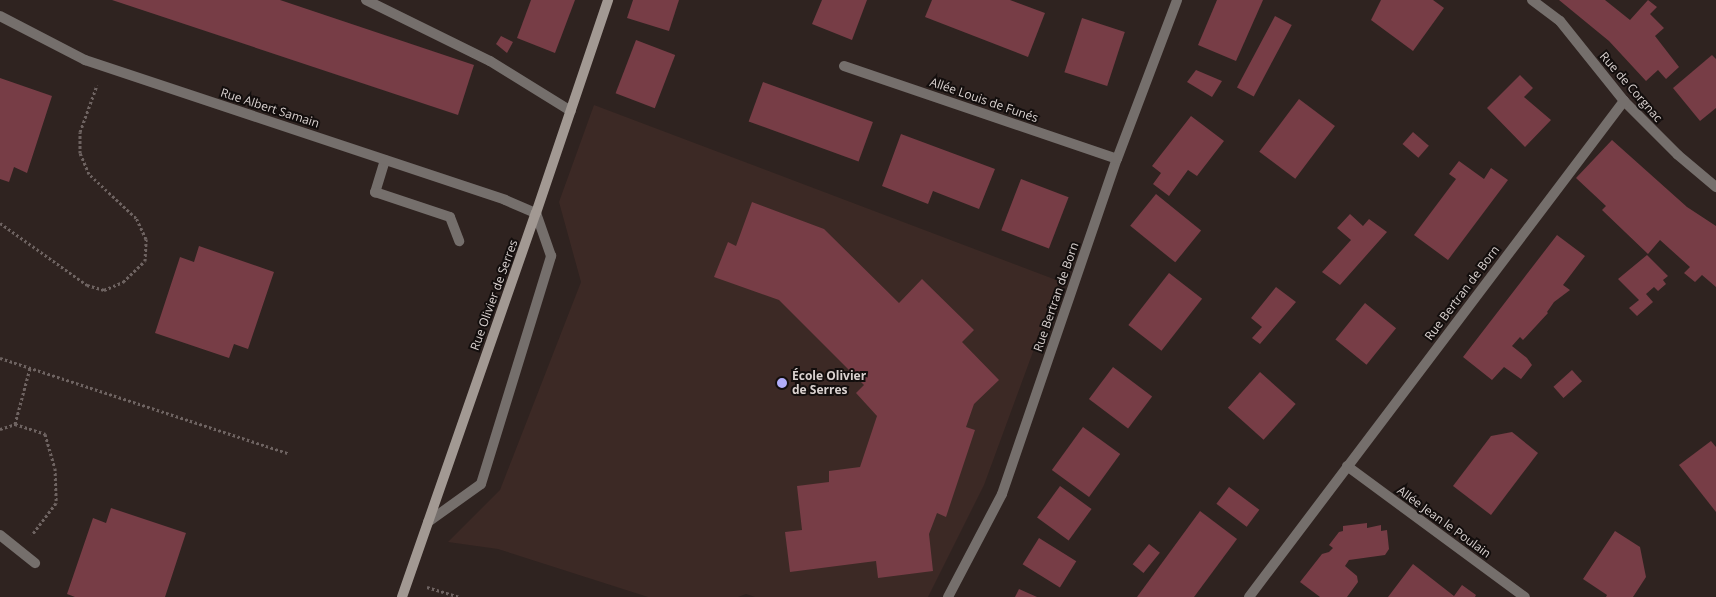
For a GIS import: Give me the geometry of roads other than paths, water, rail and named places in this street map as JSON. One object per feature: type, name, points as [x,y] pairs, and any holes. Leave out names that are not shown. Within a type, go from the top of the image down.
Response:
[{"type":"street","points":[[366,0],[490,61],[571,111]]},
{"type":"street","name":"Rue Olivier de Serres","points":[[402,597],[608,0]]},
{"type":"street","name":"Rue Bertran de Born","points":[[948,597],[1002,494],[1117,159],[1176,0]]},
{"type":"street","name":"Rue de Corgnac","points":[[1532,0],[1560,21],[1624,101],[1678,156],[1716,187]]},
{"type":"street","name":"Rue Albert Samain","points":[[0,16],[85,60],[505,200],[536,213]]},
{"type":"street","name":"Allée Louis de Funés","points":[[844,66],[1117,159]]},
{"type":"street","name":"Rue Bertran de Born","points":[[1249,597],[1624,101]]},
{"type":"street","points":[[385,160],[375,192],[450,217],[459,241]]},
{"type":"street","points":[[428,522],[480,484],[551,256],[536,213]]},
{"type":"street","name":"Allée Jean le Poulain","points":[[1347,466],[1525,597]]},
{"type":"street","points":[[0,535],[35,563]]},
{"type":"place","name":"École Olivier de Serres","points":[[782,383]]}]
